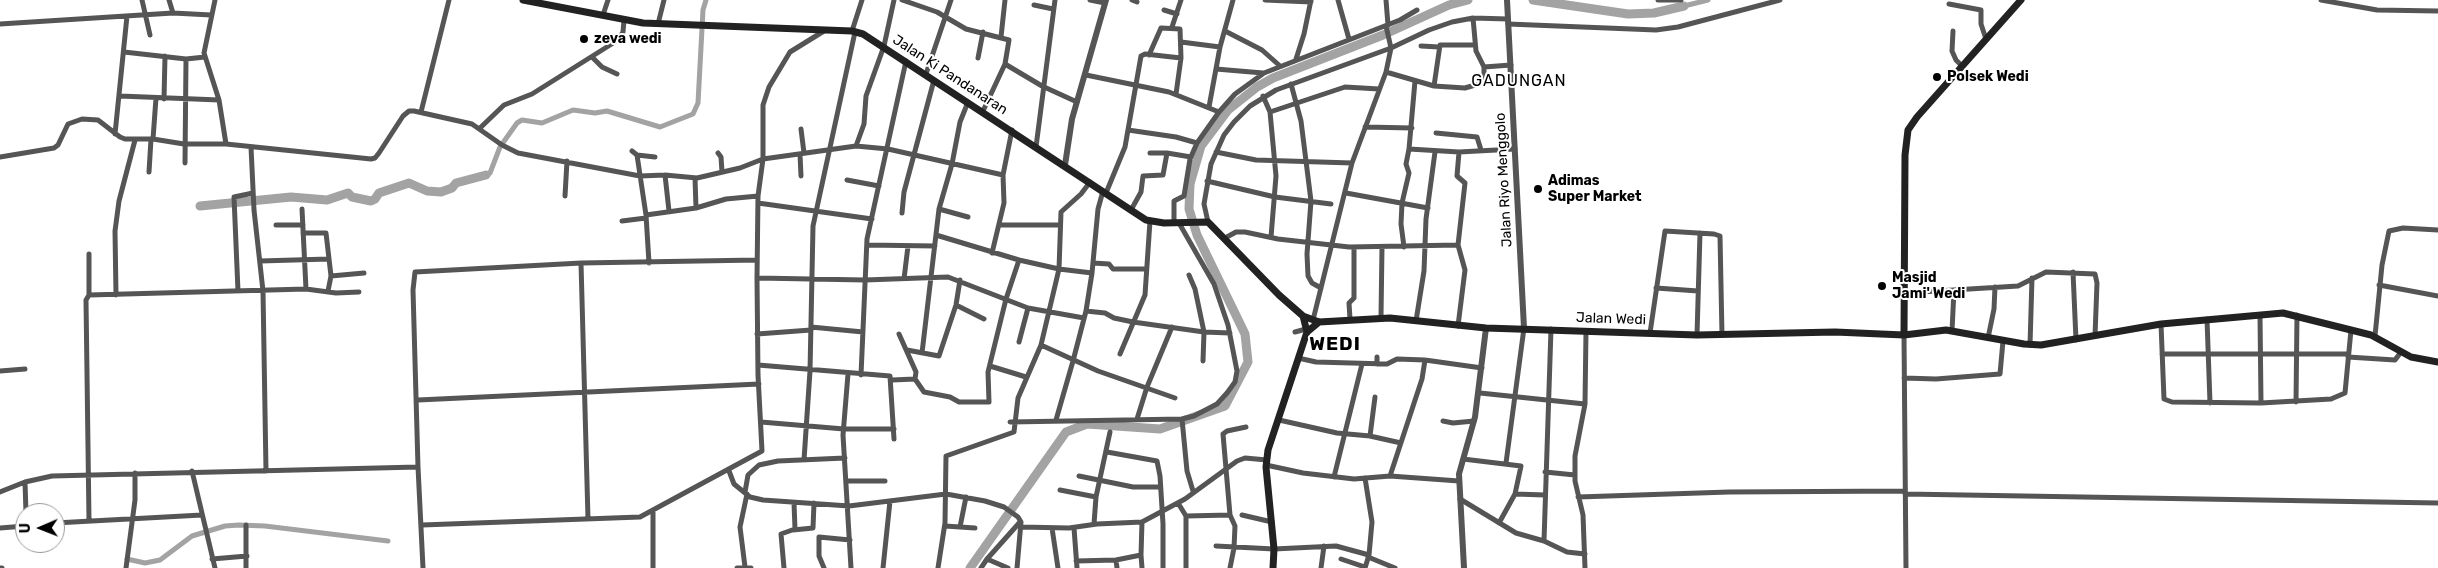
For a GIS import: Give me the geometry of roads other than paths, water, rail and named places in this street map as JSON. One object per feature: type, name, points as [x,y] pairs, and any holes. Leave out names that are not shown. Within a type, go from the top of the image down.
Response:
[{"type":"main road","name":"Jalan Ki Pandanaran","points":[[523,0],[536,1],[624,20],[658,24],[853,31],[866,35],[1150,221],[1206,222]]},
{"type":"main road","points":[[1904,335],[1906,137],[1911,124],[2021,0]]},
{"type":"main road","points":[[1206,222],[1225,238],[1279,295],[1303,316],[1316,321],[1307,331],[1267,463],[1274,549],[1273,568]]},
{"type":"main road","name":"Jalan Wedi","points":[[1316,321],[1381,317],[1486,328],[1697,335],[1834,332],[1904,335],[1952,331],[2030,345],[2076,340],[2161,324],[2283,313],[2375,336],[2416,359],[2438,362]]},
{"type":"main road","points":[[1303,316],[1307,331]]},
{"type":"street","points":[[142,0],[150,35]]},
{"type":"street","points":[[169,0],[173,13]]},
{"type":"street","points":[[215,0],[205,57],[219,100],[226,144]]},
{"type":"street","points":[[421,112],[449,0]]},
{"type":"street","points":[[603,15],[608,0]]},
{"type":"street","points":[[658,24],[664,0]]},
{"type":"street","points":[[804,460],[810,371],[815,212],[853,31],[862,0]]},
{"type":"street","points":[[856,146],[865,118],[866,96],[884,46],[894,0]]},
{"type":"street","points":[[902,0],[946,17],[962,27],[1008,39],[1010,42],[1005,64],[983,111]]},
{"type":"street","points":[[926,74],[951,0]]},
{"type":"street","points":[[1001,37],[1005,0]]},
{"type":"street","points":[[1036,146],[1042,86],[1055,0]]},
{"type":"street","points":[[1065,165],[1077,102],[1106,1],[1090,0]]},
{"type":"street","points":[[1172,27],[1181,0]]},
{"type":"street","points":[[1208,107],[1220,47],[1233,0]]},
{"type":"street","points":[[1265,0],[1311,1],[1296,59]]},
{"type":"street","points":[[1338,0],[1349,39]]},
{"type":"street","points":[[1316,321],[1321,288],[1352,163],[1386,72],[1390,45],[1386,0]]},
{"type":"street","points":[[1658,0],[1681,0]]},
{"type":"street","points":[[1206,222],[1204,204],[1207,181],[1216,152],[1224,135],[1234,122],[1263,96],[1443,24],[1473,18],[1656,30],[1678,27],[1780,0]]},
{"type":"street","points":[[2321,0],[2377,10],[2438,11]]},
{"type":"street","name":"Jalan Riyo Menggolo","points":[[1508,3],[1524,328]]},
{"type":"street","points":[[1949,4],[1981,10],[1981,24],[1986,39]]},
{"type":"street","points":[[1034,5],[1053,9]]},
{"type":"street","points":[[1164,10],[1177,14]]},
{"type":"street","points":[[1014,422],[1137,419],[1183,421],[1217,404],[1235,382],[1237,363],[1230,333],[1214,284],[1179,223],[1174,201],[1184,196],[1191,157],[1197,143],[1219,112],[1235,94],[1264,73],[1296,59],[1387,26],[1417,10]]},
{"type":"street","points":[[0,24],[146,14],[211,15]]},
{"type":"street","points":[[115,134],[127,16]]},
{"type":"street","points":[[1386,72],[1434,86],[1465,88],[1478,86],[1484,81],[1484,67],[1475,44],[1473,18]]},
{"type":"street","points":[[480,128],[504,105],[532,94],[620,39],[624,30],[624,20]]},
{"type":"street","points":[[1149,55],[1160,29],[1172,27],[1180,30],[1181,58],[1176,94]]},
{"type":"street","points":[[422,525],[640,518],[729,471],[762,451],[758,384],[757,260],[758,196],[763,159],[763,105],[769,87],[790,52],[824,30]]},
{"type":"street","points":[[1225,31],[1262,50],[1280,66]]},
{"type":"street","points":[[1953,31],[1952,51],[1956,60],[1962,66]]},
{"type":"street","points":[[978,58],[983,32]]},
{"type":"street","points":[[1181,42],[1220,47]]},
{"type":"street","points":[[1420,46],[1439,47],[1440,44],[1475,44]]},
{"type":"street","points":[[1434,86],[1439,47]]},
{"type":"street","points":[[124,52],[186,59],[205,57]]},
{"type":"street","points":[[1056,420],[1074,361],[1086,311],[1092,274],[1098,209],[1125,146],[1140,58],[1144,54],[1181,58]]},
{"type":"street","points":[[164,99],[165,56]]},
{"type":"street","points":[[592,57],[602,67],[616,74]]},
{"type":"street","points":[[184,163],[186,59]]},
{"type":"street","points":[[861,375],[867,245],[906,61]]},
{"type":"street","points":[[1005,64],[1042,86],[1077,102]]},
{"type":"street","points":[[1484,67],[1511,65]]},
{"type":"street","points":[[1216,69],[1264,73]]},
{"type":"street","points":[[1086,74],[1176,94],[1219,112]]},
{"type":"street","points":[[902,213],[904,192],[934,79]]},
{"type":"street","points":[[1404,247],[1402,203],[1409,173],[1406,164],[1412,128],[1415,81]]},
{"type":"street","points":[[1291,84],[1297,102],[1307,162],[1311,202],[1307,264],[1309,279],[1321,288]]},
{"type":"street","points":[[1270,112],[1345,87],[1379,89]]},
{"type":"street","points":[[120,96],[219,100]]},
{"type":"street","points":[[1263,96],[1270,112],[1270,132],[1275,161],[1276,197],[1271,237]]},
{"type":"street","points":[[149,172],[156,98]]},
{"type":"street","points":[[922,353],[939,209],[952,164],[960,122],[968,101]]},
{"type":"street","points":[[0,157],[54,148],[58,145],[68,124],[74,120],[98,120],[120,137],[134,140],[152,139],[184,144],[226,144],[375,158],[403,116],[410,111],[472,124],[502,145],[518,153],[640,176],[665,175],[695,178],[740,168],[763,159],[856,146],[888,149],[1002,175]]},
{"type":"street","points":[[1365,127],[1412,128]]},
{"type":"street","points":[[801,129],[802,176]]},
{"type":"street","points":[[992,253],[1000,225],[1005,195],[1002,175],[1012,130]]},
{"type":"street","points":[[1128,130],[1176,137],[1197,143]]},
{"type":"street","points":[[1436,132],[1477,137],[1481,150]]},
{"type":"street","points":[[116,295],[116,231],[120,198],[134,140]]},
{"type":"street","points":[[251,147],[254,210],[262,291],[266,470]]},
{"type":"street","points":[[1409,149],[1459,152],[1515,149]]},
{"type":"street","points":[[1216,152],[1243,159],[1352,163]]},
{"type":"street","points":[[1416,321],[1426,247],[1428,208],[1435,152]]},
{"type":"street","points":[[1458,326],[1465,270],[1458,245],[1465,188],[1464,181],[1457,176],[1459,152]]},
{"type":"street","points":[[649,263],[646,216],[640,176],[634,153],[655,157]]},
{"type":"street","points":[[718,153],[721,157],[722,172]]},
{"type":"street","points":[[1150,153],[1167,153],[1191,157]]},
{"type":"street","points":[[1131,210],[1138,198],[1143,176],[1163,175],[1167,153]]},
{"type":"street","points":[[565,196],[567,161]]},
{"type":"street","points":[[665,175],[669,211]]},
{"type":"street","points":[[695,178],[696,208]]},
{"type":"street","points":[[847,180],[879,186]]},
{"type":"street","points":[[1207,181],[1276,197],[1331,204]]},
{"type":"street","points":[[938,568],[945,526],[945,460],[947,455],[1015,430],[1016,405],[1026,377],[1041,345],[1059,269],[1059,225],[1061,211],[1081,194],[1090,182]]},
{"type":"street","points":[[1346,193],[1428,208]]},
{"type":"street","points":[[238,291],[234,197],[253,195]]},
{"type":"street","points":[[622,221],[669,211],[696,208],[726,199],[758,196]]},
{"type":"street","points":[[758,203],[872,219]]},
{"type":"street","points":[[302,209],[306,289]]},
{"type":"street","points":[[939,209],[968,217]]},
{"type":"street","points":[[1120,354],[1144,295],[1150,221]]},
{"type":"street","points":[[276,225],[302,225]]},
{"type":"street","points":[[1000,225],[1059,225]]},
{"type":"street","points":[[2375,336],[2379,285],[2389,231],[2403,228],[2438,230]]},
{"type":"street","points":[[1650,333],[1663,231],[1717,234],[1721,238],[1722,335]]},
{"type":"street","points":[[1225,238],[1241,232],[1308,243],[1354,247],[1458,245]]},
{"type":"street","points":[[303,233],[326,233],[331,276],[328,291]]},
{"type":"street","points":[[1697,335],[1700,233]]},
{"type":"street","points":[[936,235],[1019,260],[1092,274]]},
{"type":"street","points":[[867,245],[935,246]]},
{"type":"street","points":[[904,279],[908,246]]},
{"type":"street","points":[[1350,319],[1349,302],[1354,298],[1354,247]]},
{"type":"street","points":[[1381,317],[1382,247]]},
{"type":"street","points":[[89,254],[88,295],[86,300],[89,520]]},
{"type":"street","points":[[260,261],[329,259]]},
{"type":"street","points":[[423,568],[413,299],[415,272],[581,263],[757,260]]},
{"type":"street","points":[[899,334],[916,372],[915,379],[924,392],[950,397],[959,402],[984,403],[990,400],[987,382],[990,366],[1006,299],[1019,260]]},
{"type":"street","points":[[581,263],[588,519]]},
{"type":"street","points":[[1093,263],[1108,264],[1113,269],[1146,269]]},
{"type":"street","points":[[1905,293],[2021,285],[2044,272],[2090,273],[2097,276],[2095,336]]},
{"type":"street","points":[[2073,272],[2076,340]]},
{"type":"street","points":[[331,276],[364,273]]},
{"type":"street","points":[[1189,275],[1195,289],[1204,332],[1203,361]]},
{"type":"street","points":[[757,278],[865,280],[948,276],[1028,308],[1084,318]]},
{"type":"street","points":[[2030,345],[2032,278]]},
{"type":"street","points":[[907,350],[939,356],[956,305],[960,280]]},
{"type":"street","points":[[2379,285],[2438,296]]},
{"type":"street","points":[[1988,338],[1994,309],[1995,287]]},
{"type":"street","points":[[1656,288],[1698,291]]},
{"type":"street","points":[[88,295],[306,289],[359,292]]},
{"type":"street","points":[[1952,331],[1954,290]]},
{"type":"street","points":[[956,305],[984,319]]},
{"type":"street","points":[[1019,342],[1028,308]]},
{"type":"street","points":[[1086,311],[1103,312],[1114,318],[1133,322],[1204,332],[1230,333]]},
{"type":"street","points":[[2260,315],[2261,403]]},
{"type":"street","points":[[2296,402],[2297,315]]},
{"type":"street","points":[[2207,319],[2210,403]]},
{"type":"street","points":[[2161,324],[2165,400],[2210,403],[2325,401],[2345,393],[2350,330]]},
{"type":"street","points":[[1137,419],[1147,386],[1172,327]]},
{"type":"street","points":[[757,334],[811,328],[863,332]]},
{"type":"street","points":[[1464,568],[1459,481],[1480,393],[1486,328]]},
{"type":"street","points":[[1506,463],[1524,328]]},
{"type":"street","points":[[1544,541],[1544,495],[1551,329]]},
{"type":"street","points":[[1295,332],[1307,331]]},
{"type":"street","points":[[1585,568],[1583,515],[1575,475],[1575,453],[1585,404],[1586,331]]},
{"type":"street","points":[[1904,335],[1906,568]]},
{"type":"street","points":[[1904,378],[1936,379],[2000,374],[2003,341]]},
{"type":"street","points":[[1041,345],[1074,361],[1147,386],[1175,398]]},
{"type":"street","points":[[2162,354],[2348,355],[2395,360],[2401,352]]},
{"type":"street","points":[[1377,357],[1377,364]]},
{"type":"street","points":[[1298,358],[1316,362],[1362,364],[1387,364],[1397,359],[1426,360],[1482,368]]},
{"type":"street","points":[[1390,476],[1422,379],[1426,360]]},
{"type":"street","points":[[1334,477],[1362,364]]},
{"type":"street","points":[[758,365],[810,371],[890,376],[892,380],[894,439]]},
{"type":"street","points":[[990,366],[1026,377]]},
{"type":"street","points":[[0,371],[26,368]]},
{"type":"street","points":[[848,374],[844,429],[851,568]]},
{"type":"street","points":[[892,380],[915,379]]},
{"type":"street","points":[[418,400],[584,390],[758,384]]},
{"type":"street","points":[[1480,393],[1585,404]]},
{"type":"street","points":[[1370,436],[1375,397]]},
{"type":"street","points":[[1279,420],[1344,434],[1370,436],[1401,443]]},
{"type":"street","points":[[1183,421],[1186,467],[1194,491]]},
{"type":"street","points":[[1443,421],[1454,423],[1474,421]]},
{"type":"street","points":[[761,422],[844,429],[894,429]]},
{"type":"street","points":[[1230,568],[1234,548],[1235,523],[1230,515],[1224,433],[1246,427]]},
{"type":"street","points":[[1094,524],[1096,497],[1110,432]]},
{"type":"street","points":[[1107,452],[1156,460],[1162,510],[1163,568]]},
{"type":"street","points":[[757,455],[763,464]]},
{"type":"street","points":[[737,568],[748,567],[740,527],[751,471],[763,464],[845,458]]},
{"type":"street","points":[[729,471],[734,484],[754,499],[849,506],[946,494],[1004,507],[1020,522],[1052,528],[1142,522],[1178,502],[1245,458],[1334,477],[1365,478],[1390,476],[1459,481]]},
{"type":"street","points":[[1463,459],[1521,466],[1515,494],[1499,523]]},
{"type":"street","points":[[0,492],[25,482],[52,476],[192,471],[418,467]]},
{"type":"street","points":[[192,471],[215,568]]},
{"type":"street","points":[[1545,472],[1575,475]]},
{"type":"street","points":[[126,568],[135,500],[135,474]]},
{"type":"street","points":[[1079,476],[1133,487],[1160,486]]},
{"type":"street","points":[[1341,559],[1365,568],[1369,556],[1372,522],[1365,478]]},
{"type":"street","points":[[847,482],[886,481]]},
{"type":"street","points":[[25,482],[26,503]]},
{"type":"street","points":[[1060,490],[1096,497]]},
{"type":"street","points":[[1578,497],[1621,494],[1905,492],[2438,503]]},
{"type":"street","points":[[1515,494],[1544,495]]},
{"type":"street","points":[[960,527],[966,497]]},
{"type":"street","points":[[1460,499],[1516,533],[1544,541],[1568,552],[1585,554]]},
{"type":"street","points":[[883,568],[890,501]]},
{"type":"street","points":[[1178,502],[1186,516],[1187,568]]},
{"type":"street","points":[[793,530],[794,503]]},
{"type":"street","points":[[784,568],[782,532],[813,528],[814,503]]},
{"type":"street","points":[[653,512],[653,568]]},
{"type":"street","points":[[65,522],[202,515]]},
{"type":"street","points":[[1186,516],[1230,515]]},
{"type":"street","points":[[1242,515],[1272,522]]},
{"type":"street","points":[[981,568],[1020,522]]},
{"type":"street","points":[[1017,568],[1020,522]]},
{"type":"street","points":[[1142,522],[1142,568]]},
{"type":"street","points":[[246,525],[246,568]]},
{"type":"street","points":[[945,526],[975,528]]},
{"type":"street","points":[[0,528],[15,527]]},
{"type":"street","points":[[1052,528],[1058,568]]},
{"type":"street","points":[[1074,528],[1077,568]]},
{"type":"street","points":[[824,568],[819,556],[819,538],[850,540]]},
{"type":"street","points":[[1216,546],[1274,549],[1324,546],[1342,547],[1369,556],[1395,568]]},
{"type":"street","points":[[1321,568],[1324,546]]},
{"type":"street","points":[[1076,561],[1116,560],[1142,555]]},
{"type":"street","points":[[212,559],[246,556]]},
{"type":"street","points":[[987,559],[1008,568]]},
{"type":"street","points":[[1116,560],[1117,568]]},
{"type":"waterway","points":[[486,175],[490,173],[500,147],[517,123],[522,120],[542,123],[573,110],[595,113],[607,111],[660,127],[693,114],[698,103],[703,10],[706,0]]},
{"type":"waterway","points":[[970,568],[1066,432],[1087,424],[1160,429],[1225,406],[1248,362],[1245,334],[1197,235],[1189,209],[1190,184],[1201,146],[1228,110],[1257,87],[1273,78],[1383,35],[1449,5],[1468,0]]},
{"type":"waterway","points":[[1533,0],[1628,14],[1654,13],[1684,6]]},
{"type":"waterway","points":[[1684,6],[1708,0]]},
{"type":"waterway","points":[[200,206],[291,197],[327,200],[348,193],[352,197],[371,201],[379,193],[409,183],[427,191],[441,192],[452,188],[456,183],[486,175]]},
{"type":"waterway","points":[[127,559],[145,563],[160,560],[192,536],[225,526],[239,525],[265,526],[388,541]]},
{"type":"place","name":"zeva wedi","points":[[584,39]]},
{"type":"place","name":"Polsek Wedi","points":[[1937,77]]},
{"type":"place","name":"Adimas Super Market","points":[[1538,189]]},
{"type":"place","name":"Masjid Jami' Wedi","points":[[1882,286]]},
{"type":"district","name":"GADUNGAN","points":[[1519,81]]},
{"type":"district","name":"WEDI","points":[[1335,345]]}]
